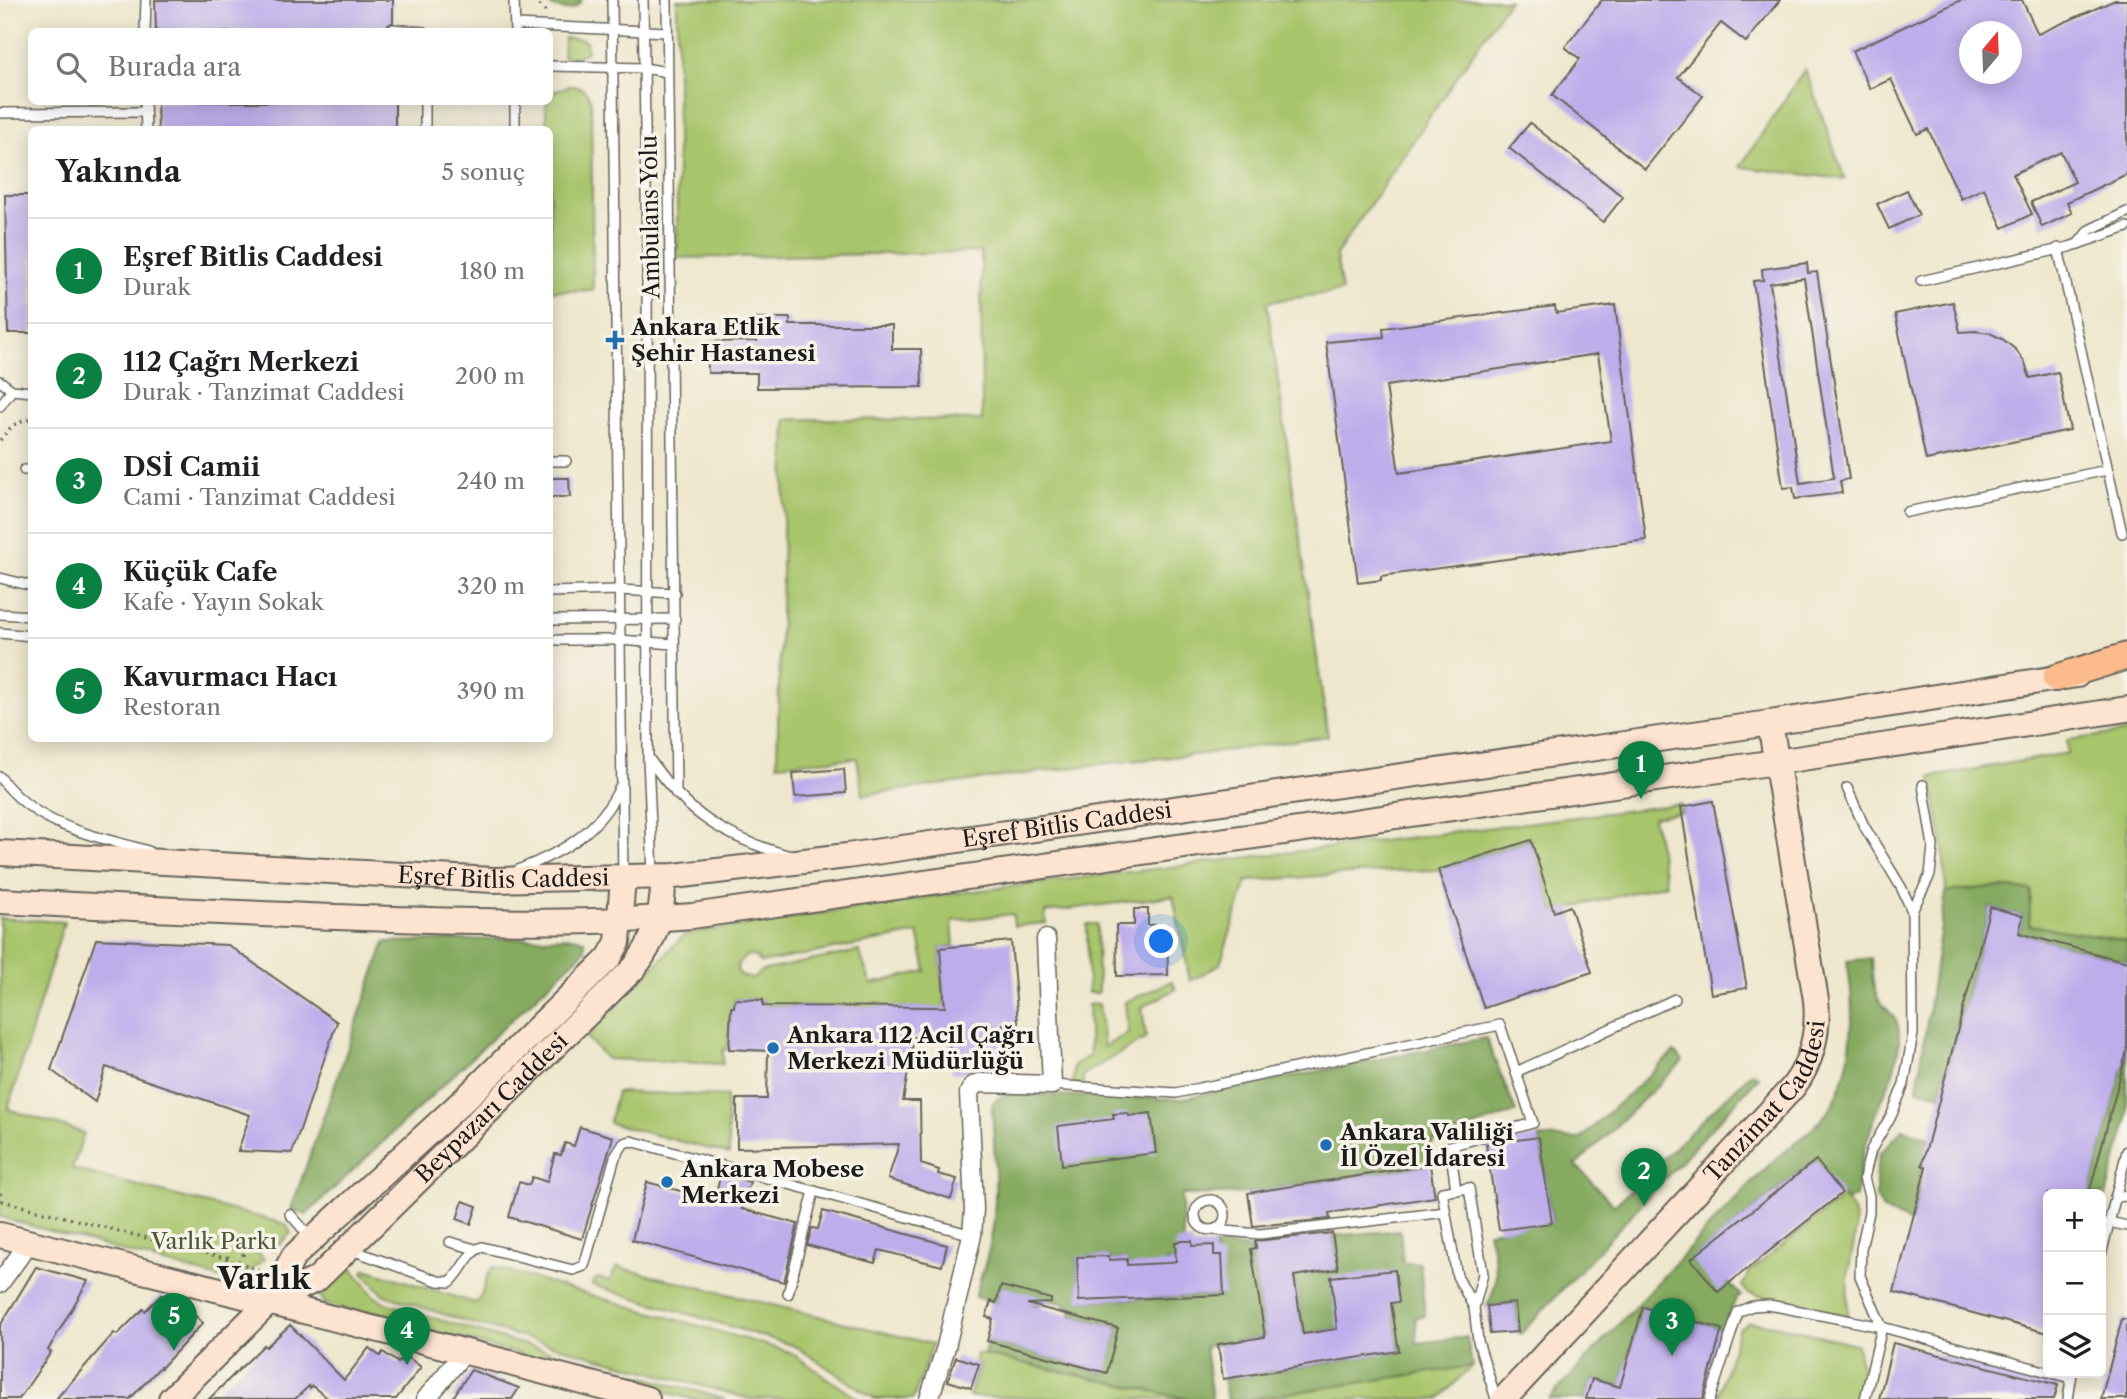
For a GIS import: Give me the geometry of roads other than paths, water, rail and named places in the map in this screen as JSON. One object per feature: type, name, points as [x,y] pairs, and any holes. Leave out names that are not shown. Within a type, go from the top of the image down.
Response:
[{"type":"main road","points":[[2056,678],[2127,656]]},
{"type":"main road","name":"Eşref Bitlis Caddesi","points":[[0,853],[493,880],[658,876],[805,861],[1770,723],[2127,666]]},
{"type":"main road","name":"Eşref Bitlis Caddesi","points":[[0,901],[484,922],[659,919],[1776,762],[2127,709]]},
{"type":"main road","name":"Tanzimat Caddesi","points":[[1504,1399],[1782,1099],[1805,1066],[1816,1031],[1816,1006],[1770,723]]},
{"type":"main road","name":"Beypazarı Caddesi","points":[[268,1303],[317,1279],[621,982],[644,956],[659,919],[663,902],[658,876]]},
{"type":"main road","name":"Beypazarı Caddesi","points":[[172,1399],[268,1303],[294,1256],[466,1098],[609,958],[618,942],[623,878]]},
{"type":"main road","points":[[0,1236],[466,1350],[647,1399]]},
{"type":"street","points":[[929,1399],[946,1347],[972,1235],[974,1209],[969,1093],[973,1086],[979,1083],[1052,1085],[1046,939]]},
{"type":"street","points":[[0,1283],[29,1243]]},
{"type":"street","points":[[426,1399],[466,1350]]},
{"type":"lane","points":[[145,0],[145,28]]},
{"type":"lane","points":[[514,0],[514,28]]},
{"type":"lane","points":[[612,0],[623,878]]},
{"type":"lane","points":[[643,0],[648,758],[658,876]]},
{"type":"lane","name":"Ambulans Yolu","points":[[667,0],[676,794]]},
{"type":"lane","points":[[553,29],[667,32]]},
{"type":"lane","points":[[553,66],[644,68],[667,72]]},
{"type":"lane","points":[[145,105],[146,126]]},
{"type":"lane","points":[[425,105],[425,126]]},
{"type":"lane","points":[[514,105],[514,126]]},
{"type":"lane","points":[[0,113],[145,112]]},
{"type":"lane","points":[[2078,244],[2089,230],[2127,212]]},
{"type":"lane","points":[[1921,281],[2078,244],[2127,228]]},
{"type":"lane","points":[[2059,248],[2122,533]]},
{"type":"lane","points":[[0,381],[12,390],[28,392]]},
{"type":"lane","points":[[0,406],[12,390]]},
{"type":"lane","points":[[553,461],[566,461]]},
{"type":"lane","points":[[1907,512],[2107,470]]},
{"type":"lane","points":[[0,578],[28,585]]},
{"type":"lane","points":[[553,592],[618,590],[675,593]]},
{"type":"lane","points":[[0,614],[28,616]]},
{"type":"lane","points":[[553,620],[674,620]]},
{"type":"lane","points":[[0,633],[28,636]]},
{"type":"lane","points":[[553,640],[619,640],[674,644]]},
{"type":"lane","points":[[648,758],[676,794],[701,817],[755,846],[805,861]]},
{"type":"lane","points":[[0,777],[24,805],[43,817],[63,826],[187,862]]},
{"type":"lane","points":[[493,880],[558,853],[583,836],[606,811],[623,782]]},
{"type":"lane","points":[[1912,911],[1930,875],[1933,846],[1923,785]]},
{"type":"lane","points":[[1847,788],[1864,826],[1901,887],[1912,911],[1913,1034],[1904,1084],[1892,1114],[1871,1150],[1864,1178],[1868,1212],[1861,1249],[1860,1276],[1882,1327],[1865,1399]]},
{"type":"lane","points":[[1516,1072],[1675,999]]},
{"type":"lane","points":[[1052,1085],[1176,1093],[1500,1025],[1534,1123],[1450,1146],[1456,1190]]},
{"type":"lane","points":[[450,1242],[475,1249],[482,1247],[573,1270],[579,1269],[584,1266],[615,1157],[624,1143],[631,1141],[972,1235]]},
{"type":"lane","points":[[2102,1252],[2127,1151]]},
{"type":"lane","points":[[1474,1308],[1483,1274],[1469,1188],[1442,1192],[1457,1276],[1474,1308],[1478,1342],[1496,1399]]},
{"type":"lane","points":[[788,1294],[814,1192]]},
{"type":"lane","points":[[2115,1197],[2127,1196]]},
{"type":"lane","points":[[1214,1230],[1260,1234],[1446,1212]]},
{"type":"lane","points":[[290,1214],[312,1239]]},
{"type":"lane","points":[[2109,1222],[2127,1226]]},
{"type":"lane","points":[[347,1248],[438,1281],[450,1282],[457,1277],[475,1249]]},
{"type":"lane","points":[[1710,1399],[1738,1312],[1752,1306],[1769,1305],[1882,1327],[2043,1370]]},
{"type":"lane","points":[[2068,1399],[2071,1378]]},
{"type":"place","name":"Ankara Etlik Şehir Hastanesi","points":[[615,340]]},
{"type":"place","name":"Eşref Bitlis Caddesi","points":[[1641,799]]},
{"type":"place","name":"Ankara 112 Acil Çağrı Merkezi Müdürlüğü","points":[[773,1048]]},
{"type":"place","name":"Ankara Valiliği İl Özel İdaresi","points":[[1326,1145]]},
{"type":"place","name":"Ankara Mobese Merkezi","points":[[667,1182]]},
{"type":"place","name":"112 Çağrı Merkezi","points":[[1644,1206]]},
{"type":"place","name":"Kavurmacı Hacı","points":[[174,1351]]},
{"type":"place","name":"DSİ Camii","points":[[1672,1356]]},
{"type":"place","name":"Küçük Cafe","points":[[407,1365]]},
{"type":"district","name":"Varlık","points":[[264,1279]]},
{"type":"park label","name":"Varlık Parkı","points":[[214,1241]]}]
